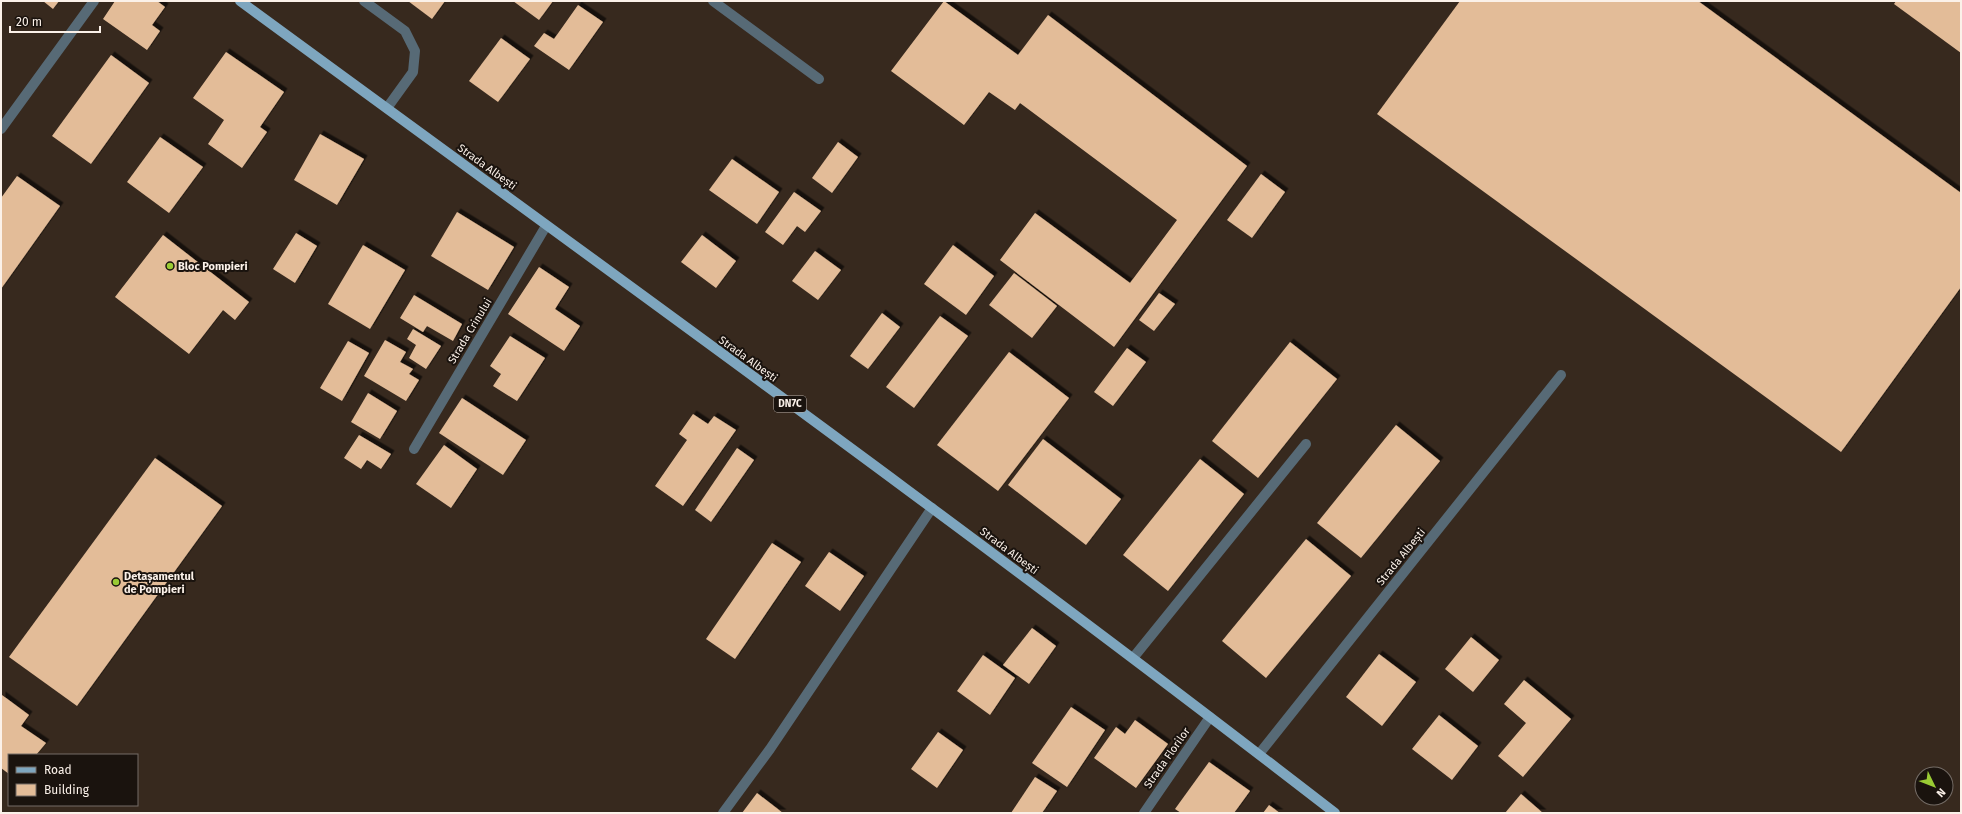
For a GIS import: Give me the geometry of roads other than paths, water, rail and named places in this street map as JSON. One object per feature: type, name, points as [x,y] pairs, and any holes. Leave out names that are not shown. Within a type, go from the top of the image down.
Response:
[{"type":"main road","name":"Strada Albești","points":[[240,1],[932,508],[1133,658],[1335,813]]},
{"type":"street","points":[[1,129],[94,1]]},
{"type":"street","points":[[364,1],[405,31],[415,51],[413,72],[387,108]]},
{"type":"street","points":[[713,1],[820,79]]},
{"type":"street","name":"Strada Crinului","points":[[414,449],[546,226]]},
{"type":"street","name":"Strada Albești","points":[[1259,754],[1561,376]]},
{"type":"street","points":[[1133,658],[1306,444]]},
{"type":"street","points":[[723,813],[770,749],[932,508]]},
{"type":"street","name":"Strada Florilor","points":[[1144,813],[1210,717]]},
{"type":"place","name":"Bloc Pompieri","points":[[170,266]]},
{"type":"place","name":"Detașamentul de Pompieri","points":[[116,582]]}]
